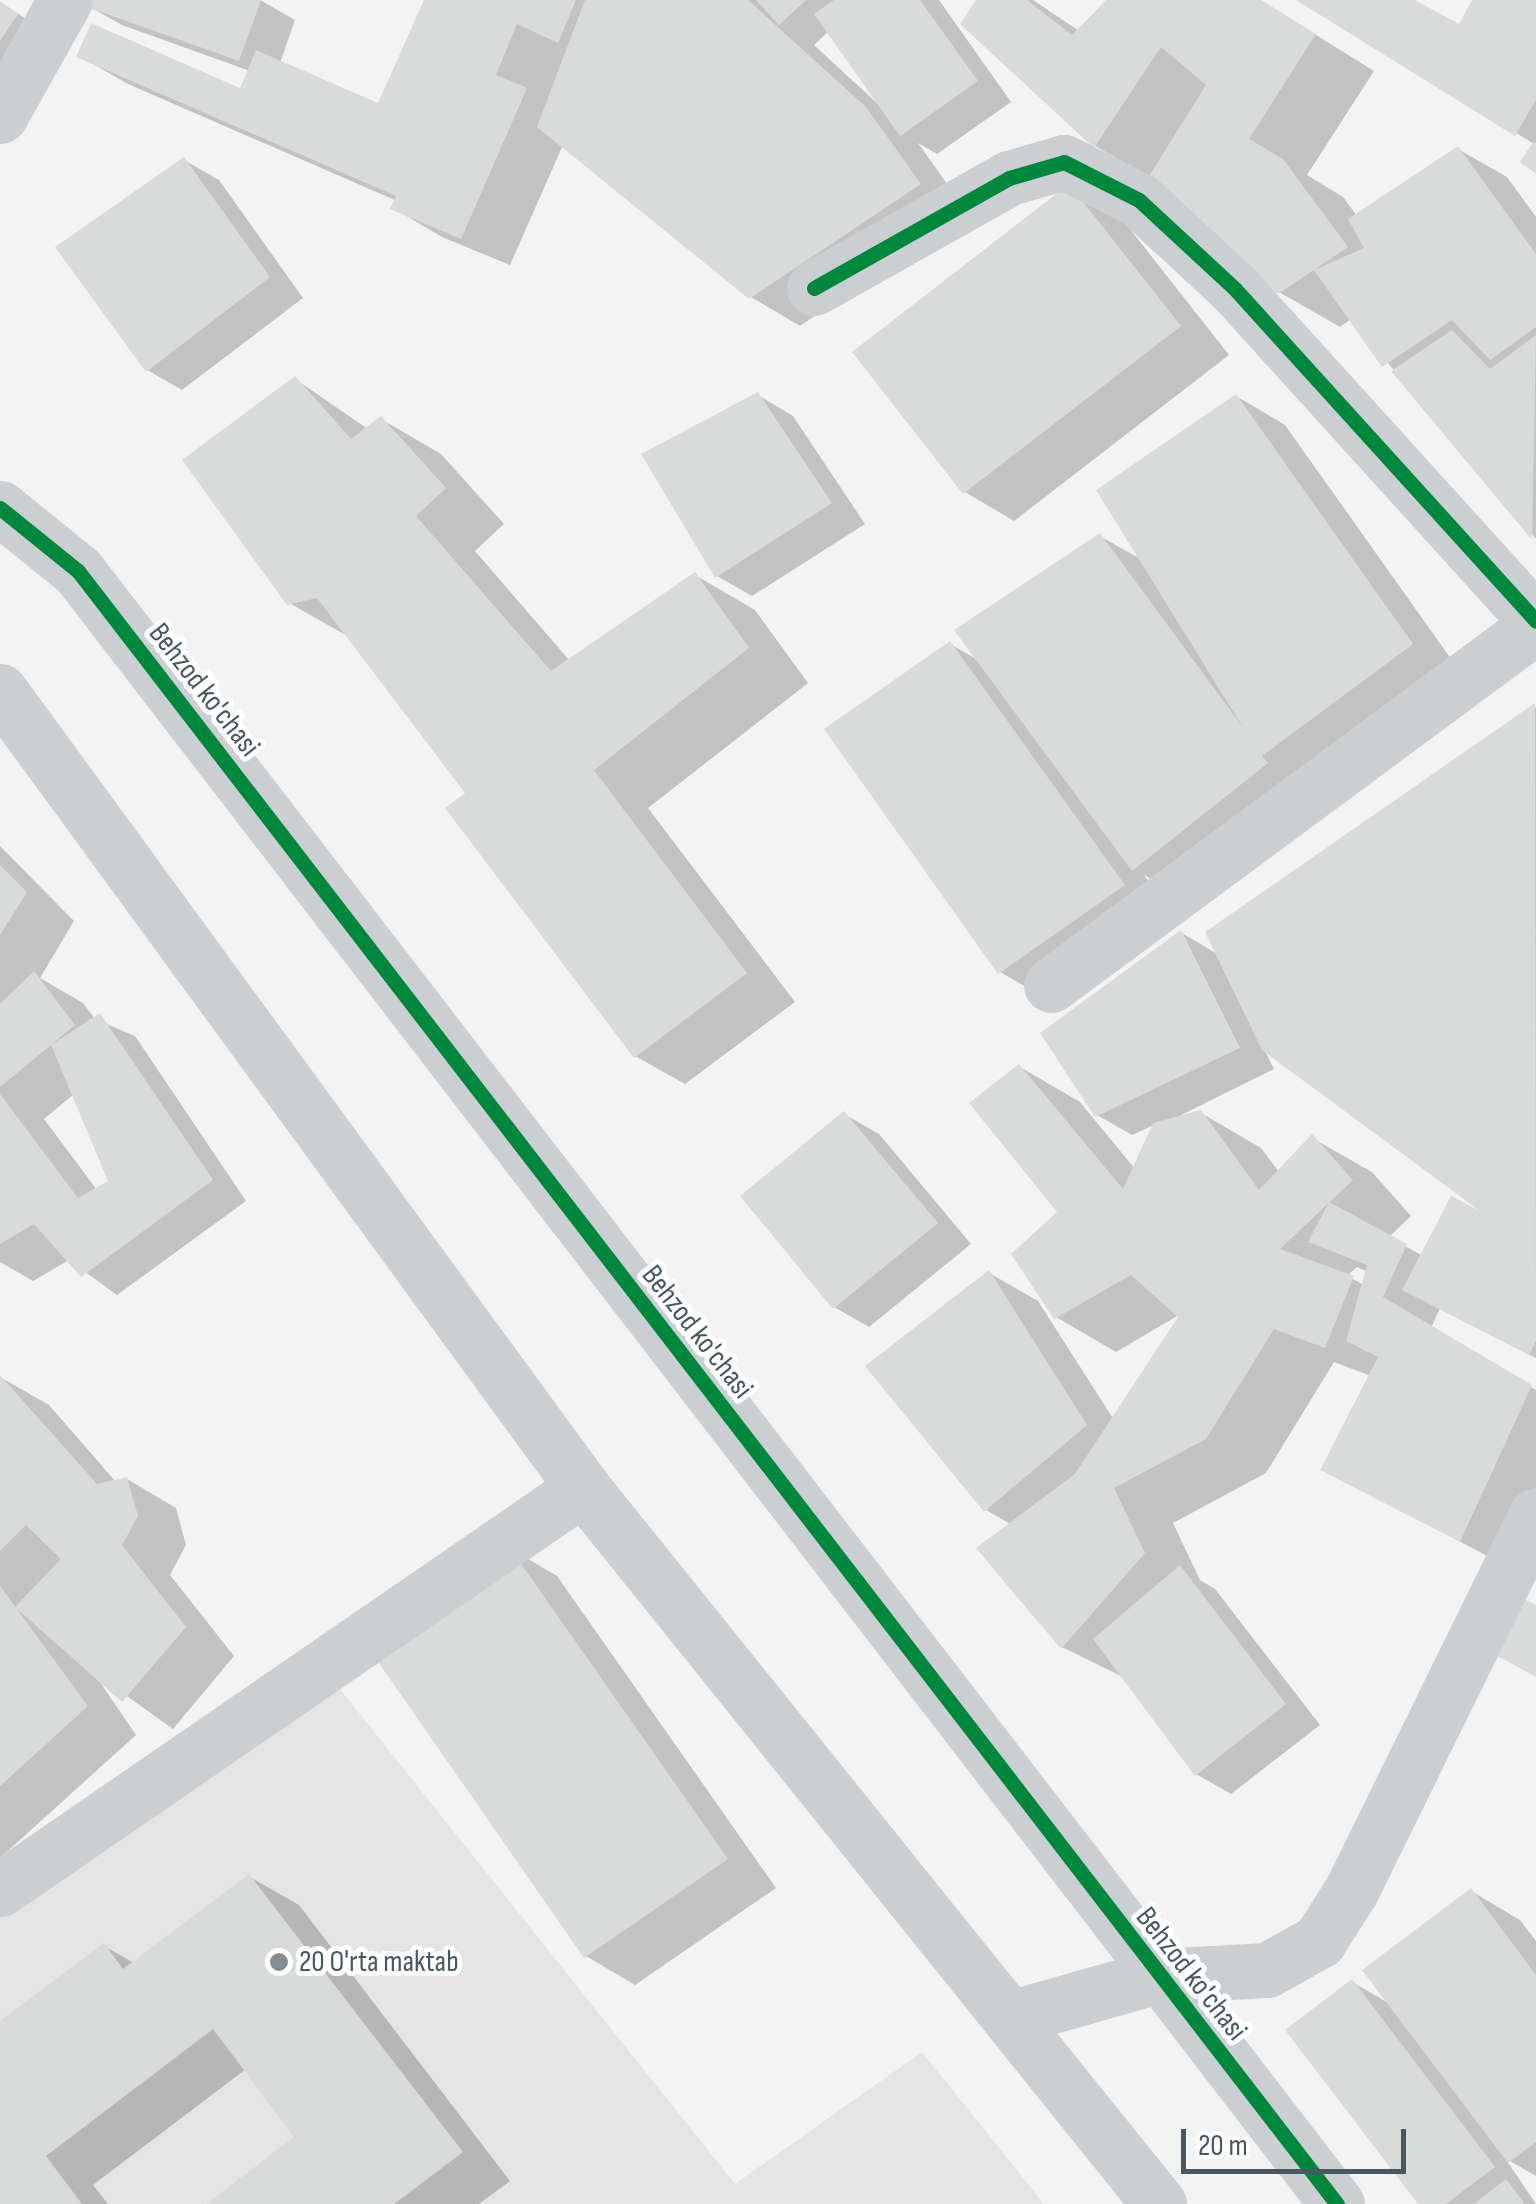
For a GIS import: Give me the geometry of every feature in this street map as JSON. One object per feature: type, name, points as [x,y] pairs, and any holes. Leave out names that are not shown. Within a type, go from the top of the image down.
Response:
[{"type":"street","points":[[0,116],[66,0]]},
{"type":"street","points":[[814,288],[1008,178],[1064,162],[1140,200],[1234,289],[1536,623],[1051,985]]},
{"type":"street","name":"Behzod ko'chasi","points":[[0,508],[78,571],[1337,2204]]},
{"type":"street","points":[[0,691],[583,1488],[1158,2204]]},
{"type":"street","points":[[0,1889],[583,1488]]},
{"type":"street","points":[[1010,2018],[1158,1976],[1267,1970],[1319,1941],[1351,1891],[1536,1515]]},
{"type":"shaded area","name":"20 O'rta maktab","points":[[308,1649],[735,2184],[922,2052],[1044,2204],[0,2204],[0,1871]]},
{"type":"building","points":[[88,0],[261,0],[239,61],[84,6]]},
{"type":"building","points":[[424,0],[576,0],[558,43],[517,24],[496,75],[527,88],[461,239],[390,209],[396,196],[76,57],[91,23],[240,88],[256,50],[378,103]]},
{"type":"building","points":[[585,0],[748,0],[866,107],[921,184],[749,299],[537,127]]},
{"type":"building","points":[[756,0],[806,0],[779,25]]},
{"type":"building","points":[[834,0],[920,0],[978,81],[900,136],[814,14]]},
{"type":"building","points":[[976,0],[1027,0],[1072,35],[1106,0],[1261,0],[1316,34],[1249,139],[1283,159],[1348,247],[1278,294],[1146,181],[1206,85],[1161,47],[1094,148],[960,24]]},
{"type":"building","points":[[1296,0],[1415,0],[1459,24],[1472,0],[1536,0],[1536,100],[1515,136]]},
{"type":"building","points":[[0,2],[18,14],[0,41]]},
{"type":"building","points":[[1536,143],[1536,174],[1520,162]]},
{"type":"building","points":[[1458,146],[1536,254],[1536,327],[1490,360],[1452,320],[1382,367],[1314,270],[1364,248],[1348,219]]},
{"type":"building","points":[[184,157],[270,277],[146,372],[55,247]]},
{"type":"building","points":[[1069,184],[1181,326],[963,494],[852,352]]},
{"type":"building","points":[[1452,330],[1490,369],[1536,335],[1532,540],[1391,371]]},
{"type":"building","points":[[295,376],[351,439],[381,416],[446,488],[416,516],[551,671],[695,572],[749,648],[594,770],[747,973],[634,1058],[445,808],[465,793],[317,598],[287,605],[182,460]]},
{"type":"building","points":[[758,392],[832,503],[715,578],[641,454]]},
{"type":"building","points":[[1236,394],[1413,644],[1262,756],[1268,763],[1132,871],[954,630],[1100,533],[1244,729],[1096,490]]},
{"type":"building","points":[[950,641],[1125,885],[998,974],[824,729]]},
{"type":"building","points":[[1535,703],[1536,1341],[1529,1355],[1402,1290],[1451,1196],[1480,1211],[1262,1050],[1205,932]]},
{"type":"building","points":[[0,865],[27,892],[0,935]]},
{"type":"building","points":[[1181,930],[1240,1048],[1095,1117],[1040,1033]]},
{"type":"building","points":[[34,971],[75,1025],[0,1087],[0,1004]]},
{"type":"building","points":[[100,1013],[213,1180],[81,1277],[34,1224],[0,1244],[0,1094],[78,1198],[108,1181],[51,1045]]},
{"type":"building","points":[[1019,1064],[1123,1189],[1153,1123],[1201,1110],[1259,1190],[1312,1134],[1353,1180],[1280,1249],[1354,1276],[1325,1348],[1274,1329],[1206,1439],[1114,1488],[1145,1553],[1061,1649],[976,1548],[1075,1474],[1178,1317],[1131,1275],[1054,1319],[1011,1254],[1057,1212],[969,1103]]},
{"type":"building","points":[[844,1111],[938,1223],[833,1309],[740,1196]]},
{"type":"building","points":[[1329,1202],[1407,1244],[1383,1297],[1532,1385],[1460,1542],[1320,1470],[1378,1357],[1346,1341],[1367,1265],[1308,1242]]},
{"type":"building","points":[[989,1270],[1087,1425],[984,1512],[865,1366]]},
{"type":"building","points":[[0,1375],[97,1484],[127,1477],[138,1516],[122,1545],[186,1627],[122,1702],[15,1607],[61,1559],[26,1525],[0,1551]]},
{"type":"building","points":[[508,1545],[728,1859],[584,1958],[365,1643]]},
{"type":"building","points":[[1180,1565],[1286,1704],[1195,1776],[1093,1639]]},
{"type":"building","points":[[0,1586],[88,1706],[0,1786]]},
{"type":"building","points":[[1513,1594],[1536,1605],[1536,1677],[1479,1646]]},
{"type":"building","points":[[249,1874],[463,2152],[394,2204],[206,2204],[294,2137],[213,2029],[46,2156],[82,2204],[0,2204],[0,2021],[104,1943],[123,1969]]},
{"type":"building","points":[[1471,1888],[1536,1975],[1536,2142],[1508,2163],[1362,1970]]},
{"type":"building","points":[[1352,1979],[1495,2167],[1446,2204],[1418,2204],[1285,2030]]},
{"type":"building","points":[[1506,2179],[1525,2204],[1474,2204]]},
{"type":"cycle path","points":[[814,288],[1009,178],[1064,162],[1139,200],[1235,289],[1536,621]]},
{"type":"cycle path","points":[[0,508],[78,571],[1337,2204]]},
{"type":"place","name":"20 O'rta maktab","points":[[279,1962]]}]
